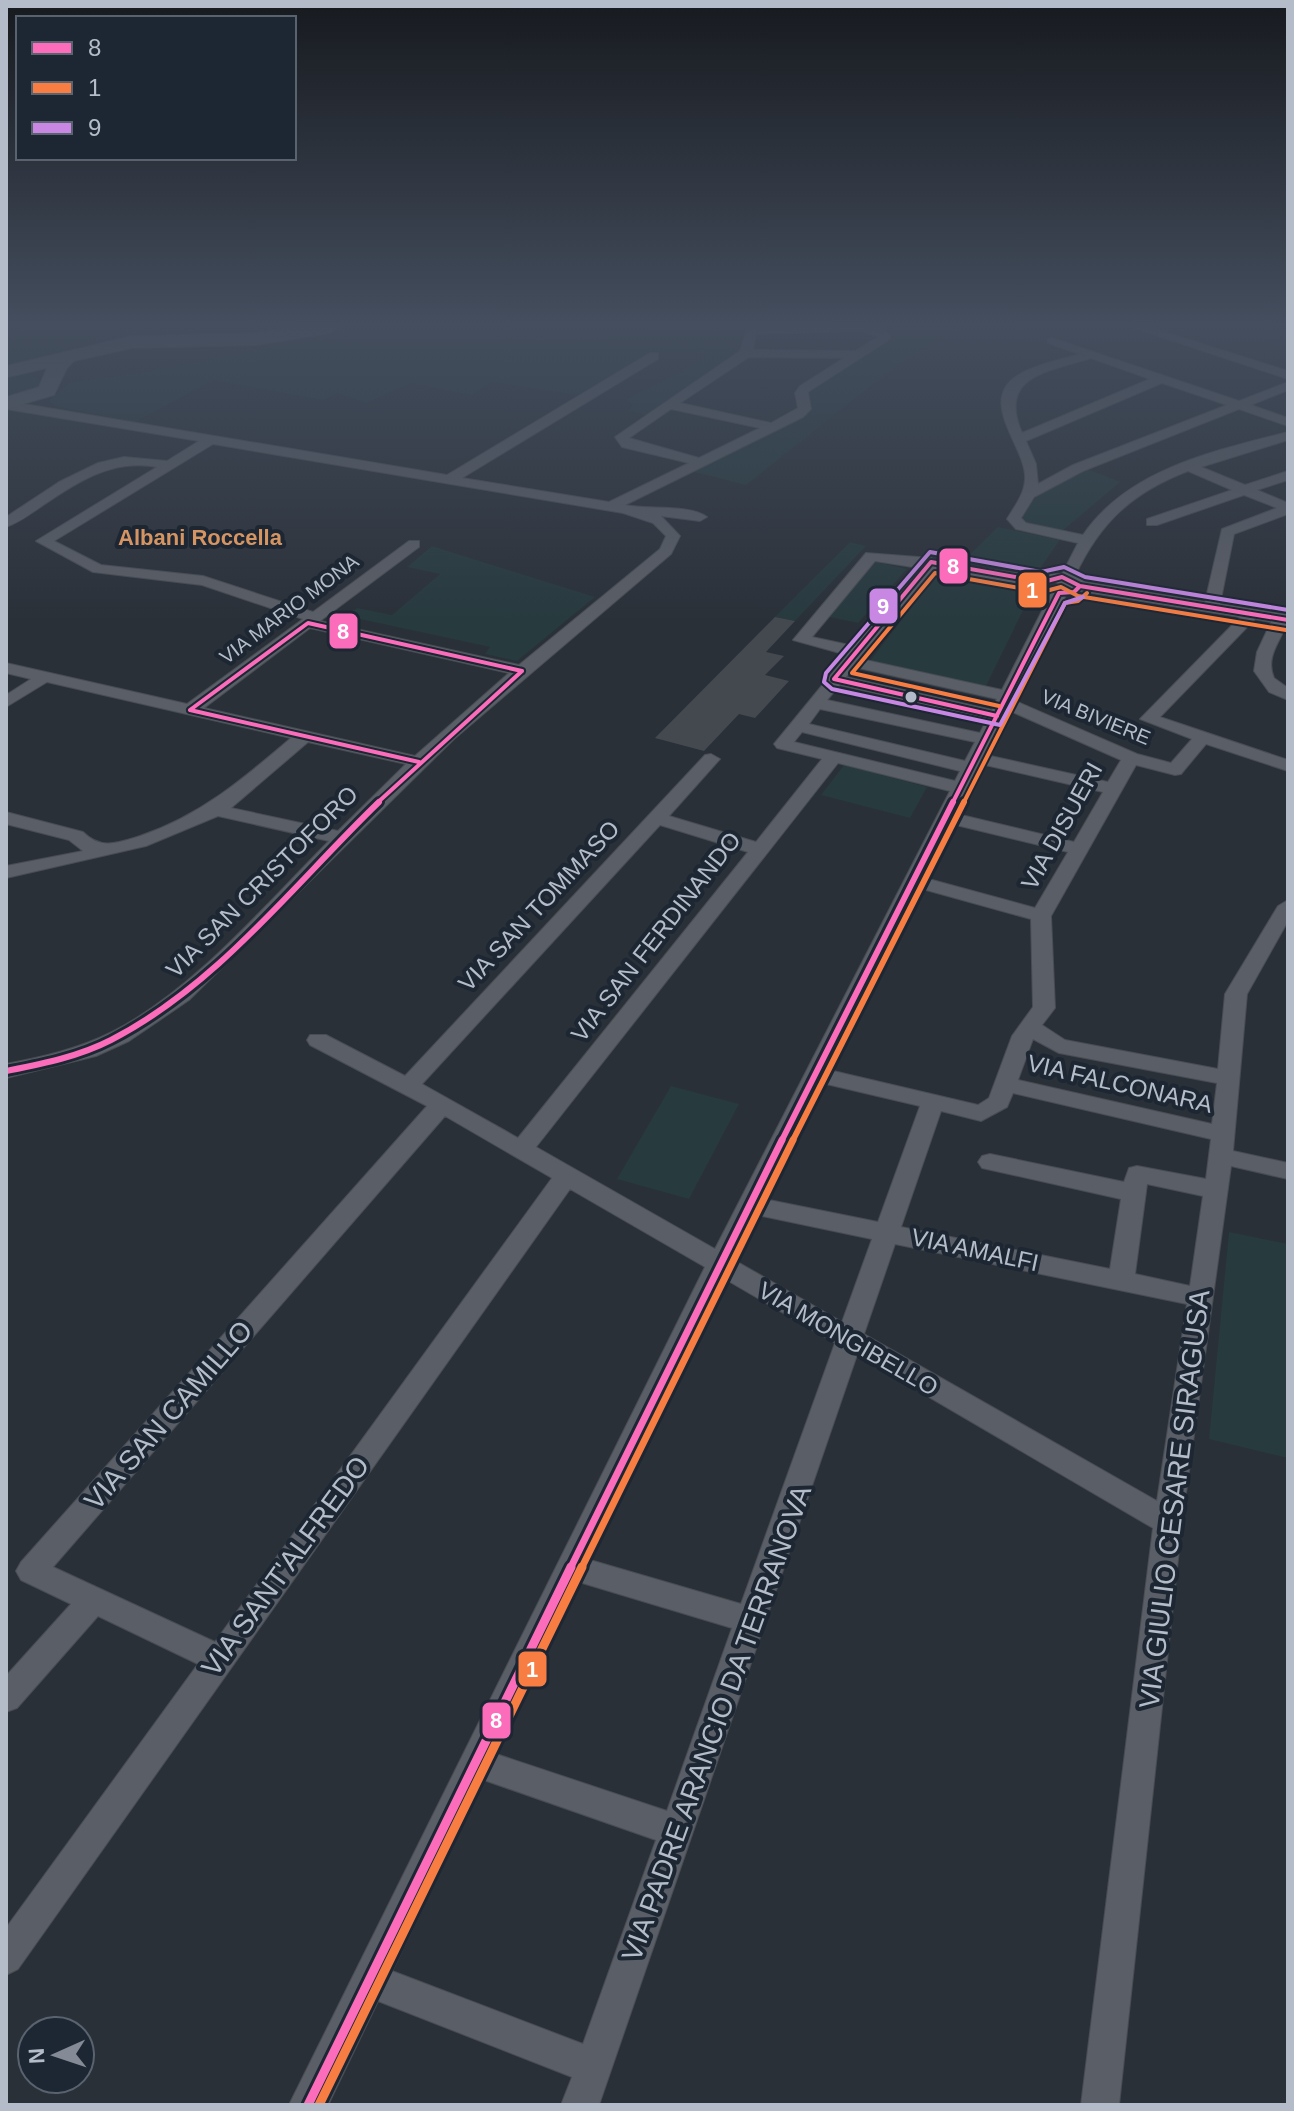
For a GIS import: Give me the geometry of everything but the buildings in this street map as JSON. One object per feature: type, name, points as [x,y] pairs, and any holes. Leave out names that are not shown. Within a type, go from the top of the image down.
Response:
[{"type":"street","points":[[167,426],[214,438],[648,515],[664,511],[700,517]]},
{"type":"street","points":[[449,480],[539,426]]},
{"type":"street","points":[[639,426],[621,437],[627,444],[699,462]]},
{"type":"street","points":[[766,426],[773,427]]},
{"type":"street","points":[[611,507],[776,426]]},
{"type":"street","points":[[1010,426],[1032,470],[1034,483],[1014,519],[1021,526],[1085,540]]},
{"type":"street","points":[[1018,440],[1052,426]]},
{"type":"street","points":[[1029,494],[1078,468],[1187,426]]},
{"type":"street","points":[[308,2105],[720,1263],[985,739],[1068,585],[1085,540],[1122,499],[1144,485],[1288,436]]},
{"type":"street","points":[[214,438],[43,541],[98,569],[203,581],[288,606],[311,620],[522,671]]},
{"type":"street","points":[[7,522],[98,467],[117,460],[145,458],[169,465]]},
{"type":"street","points":[[1192,468],[1288,509]]},
{"type":"street","points":[[1152,522],[1288,475]]},
{"type":"street","points":[[1211,608],[1227,532],[1288,509]]},
{"type":"street","name":"VIA SAN CRISTOFORO","points":[[6,1071],[46,1065],[85,1053],[130,1032],[179,1000],[419,762],[670,547],[673,536],[668,526],[648,515]]},
{"type":"street","name":"VIA MARIO MONA","points":[[190,710],[414,544]]},
{"type":"street","points":[[1003,705],[801,640],[871,556],[931,562],[1043,582],[1046,589],[1068,585],[1284,620],[1262,657],[1264,678],[1270,686],[1288,695]]},
{"type":"street","points":[[931,562],[783,744],[834,756],[1113,789]]},
{"type":"street","points":[[1250,615],[1149,719],[1288,766]]},
{"type":"street","points":[[6,668],[419,762]]},
{"type":"street","points":[[6,702],[44,677]]},
{"type":"street","points":[[834,679],[1003,705]]},
{"type":"street","points":[[816,703],[985,739]]},
{"type":"street","name":"VIA BIVIERE","points":[[1003,705],[1131,758],[1175,770],[1204,736]]},
{"type":"street","points":[[797,726],[969,771]]},
{"type":"street","points":[[6,872],[102,851],[187,825],[216,810],[304,736]]},
{"type":"street","name":"VIA SAN FERDINANDO","points":[[521,1150],[834,756]]},
{"type":"street","name":"VIA DISUERI","points":[[816,1074],[932,1104],[981,1113],[999,1102],[1030,1027],[1044,1008],[1041,916],[1131,758]]},
{"type":"street","name":"VIA SAN TOMMASO","points":[[406,1088],[711,759]]},
{"type":"street","points":[[216,810],[342,838]]},
{"type":"street","points":[[947,817],[1079,849]]},
{"type":"street","points":[[6,818],[76,836],[85,845],[102,851]]},
{"type":"street","points":[[656,818],[759,849]]},
{"type":"street","points":[[914,881],[1041,916]]},
{"type":"street","name":"VIA GIULIO CESARE SIRAGUSA","points":[[1100,2105],[1168,1522],[1217,1190],[1236,994],[1258,952],[1288,906]]},
{"type":"street","points":[[1030,1027],[1059,1046],[1228,1078]]},
{"type":"street","name":"VIA MONGIBELLO","points":[[318,1040],[442,1104],[1168,1522]]},
{"type":"street","name":"VIA FALCONARA","points":[[1005,1084],[1222,1145],[1288,1171]]},
{"type":"street","name":"VIA SAN CAMILLO","points":[[218,1658],[31,1571],[442,1104]]},
{"type":"street","name":"VIA PADRE ARANCIO DA TERRANOVA","points":[[580,2105],[851,1342],[932,1104]]},
{"type":"street","points":[[990,1162],[1134,1193]]},
{"type":"street","points":[[1121,1281],[1137,1174],[1217,1190]]},
{"type":"street","name":"VIA SANT'ALFREDO","points":[[6,1957],[566,1177]]},
{"type":"street","name":"VIA AMALFI","points":[[750,1205],[1199,1297]]},
{"type":"street","points":[[571,1567],[752,1621]]},
{"type":"street","points":[[6,1698],[93,1600]]},
{"type":"street","points":[[475,1762],[677,1831]]},
{"type":"street","points":[[368,1979],[594,2067]]},
{"type":"green space","points":[[777,426],[821,426],[746,485],[687,470]]},
{"type":"green space","points":[[1087,469],[1120,482],[1061,532],[1031,525],[1023,519],[1022,512],[1037,496]]},
{"type":"green space","points":[[998,527],[1060,540],[1039,570],[966,558]]},
{"type":"green space","points":[[850,542],[866,546],[795,621],[775,617]]},
{"type":"green space","points":[[432,546],[595,597],[517,661],[485,654],[490,647],[346,616],[357,608],[392,615],[440,574],[407,567]]},
{"type":"green space","points":[[876,562],[907,569],[858,623],[825,616]]},
{"type":"green space","points":[[939,571],[1033,590],[986,686],[870,661]]},
{"type":"green space","points":[[844,765],[927,787],[910,818],[821,795]]},
{"type":"green space","points":[[671,1086],[739,1104],[689,1199],[617,1179]]},
{"type":"green space","points":[[1229,1232],[1288,1244],[1288,1458],[1209,1439]]},
{"type":"transit line","name":"9","points":[[1083,597],[1065,603],[1000,725],[832,689],[824,682],[826,673],[930,552],[1041,572],[1064,567],[1085,577],[1288,610]]},
{"type":"transit line","name":"8","points":[[997,716],[834,679],[931,562],[1043,582],[1062,577],[1080,586],[1288,620]]},
{"type":"transit line","name":"1","points":[[999,706],[852,673],[935,573],[1042,592],[1061,587],[1078,596],[1286,630]]},
{"type":"transit line","name":"8","points":[[308,2105],[720,1263],[1059,593],[1074,592],[1080,586]]},
{"type":"transit line","name":"1","points":[[319,2105],[729,1267],[1065,603],[1078,601],[1087,593]]},
{"type":"transit line","name":"8","points":[[190,710],[308,623],[522,671]]},
{"type":"transit line","name":"8","points":[[6,1071],[60,1059],[98,1046],[145,1020],[176,998],[235,948],[387,794],[522,671]]},
{"type":"transit line","name":"8","points":[[190,710],[419,762]]},
{"type":"district","name":"Albani Roccella","points":[[200,537]]}]
